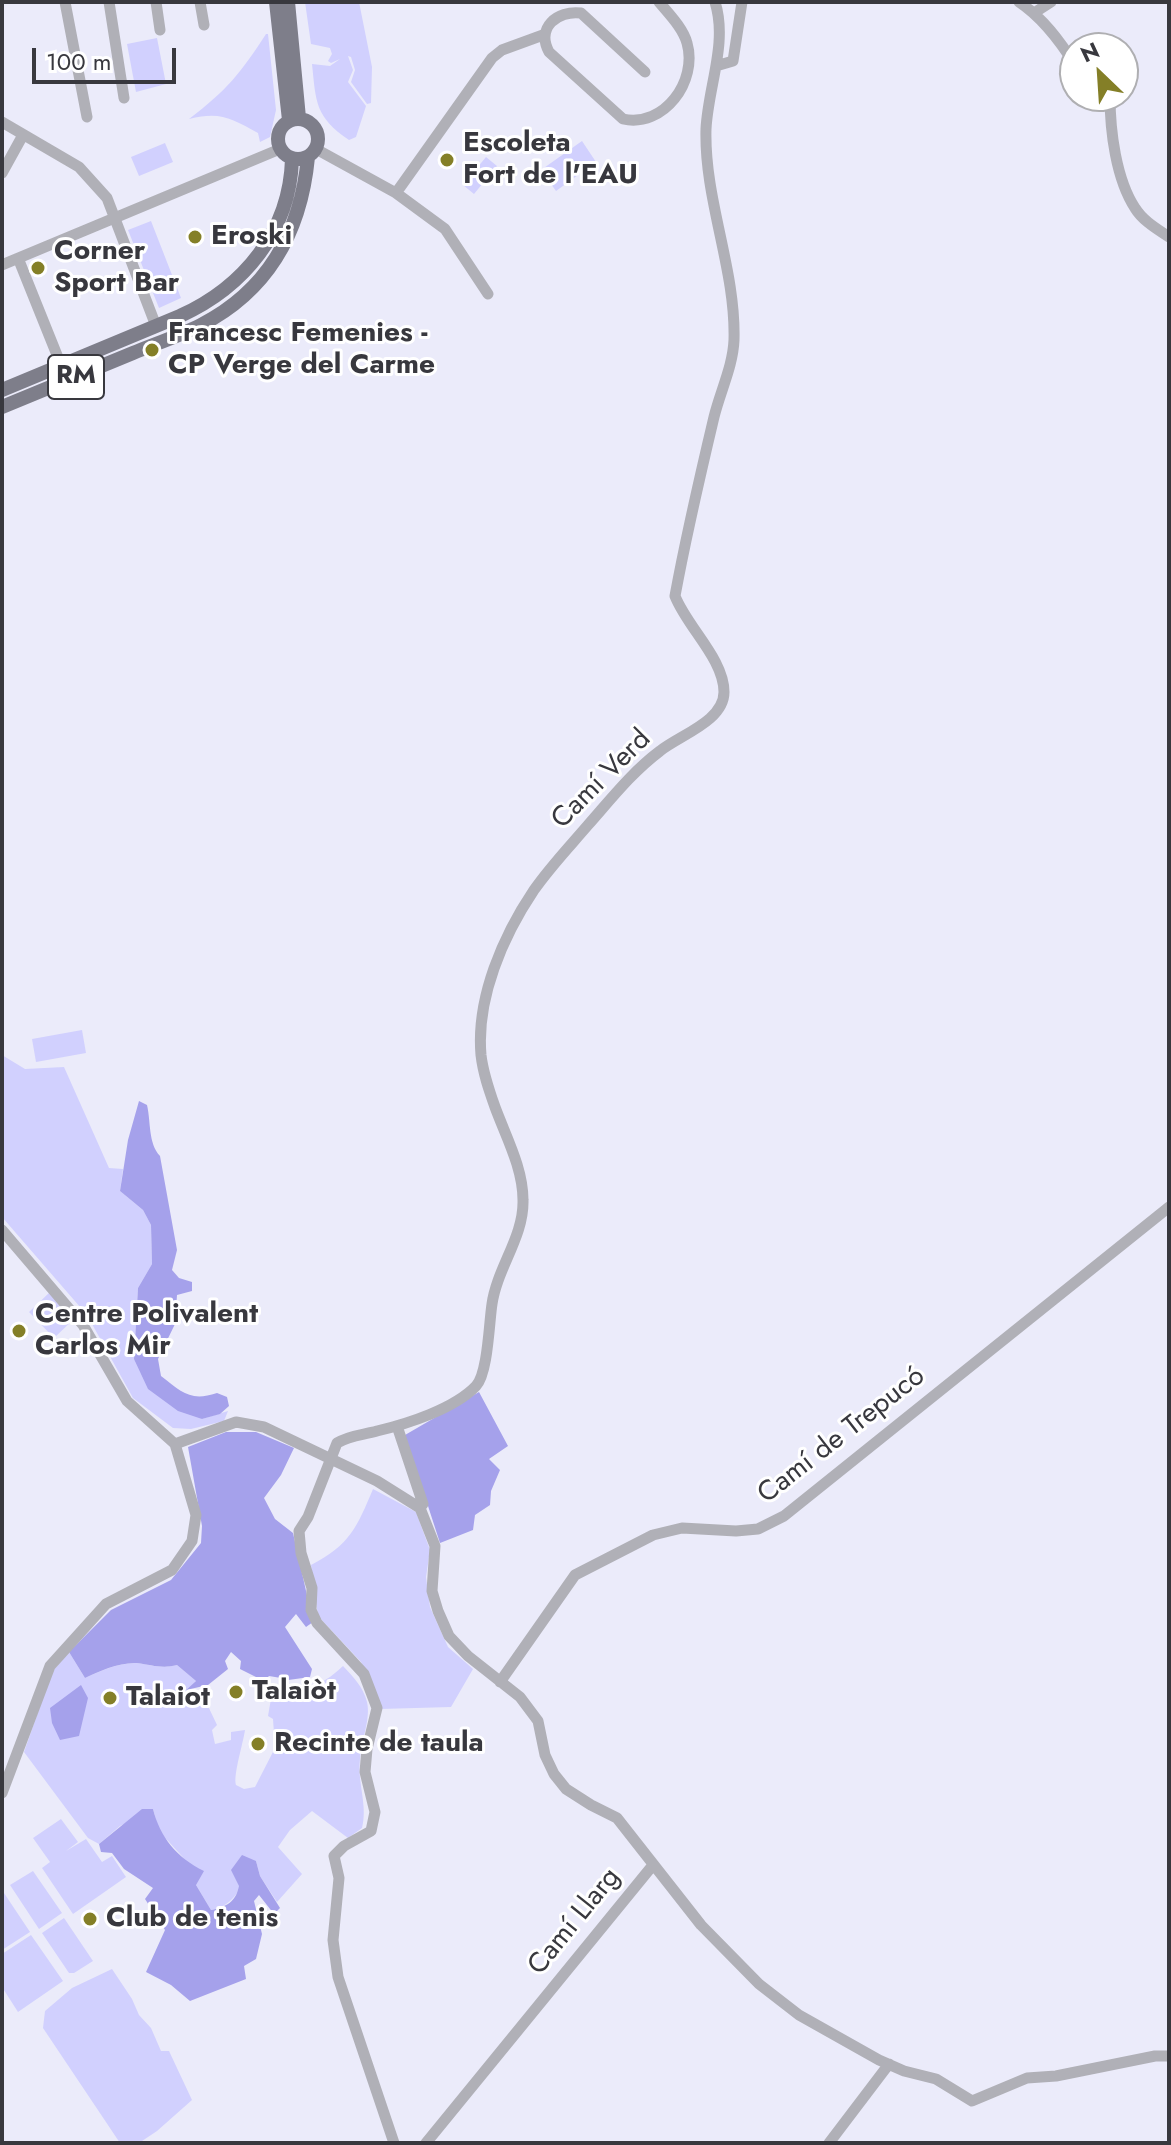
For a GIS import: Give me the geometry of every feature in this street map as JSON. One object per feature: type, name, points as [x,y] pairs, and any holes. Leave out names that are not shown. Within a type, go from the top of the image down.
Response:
[{"type":"main road","points":[[276,2],[294,119]]},
{"type":"main road","points":[[288,2],[294,119]]},
{"type":"main road","points":[[294,119],[307,121],[318,133],[312,153],[292,159],[280,149],[278,132],[294,119]]},
{"type":"main road","name":"RM","points":[[2,407],[199,325],[235,301],[270,266],[286,242],[300,209],[312,153]]},
{"type":"main road","name":"RM","points":[[2,390],[202,306],[238,278],[256,259],[276,227],[285,203],[292,159]]},
{"type":"street","points":[[65,2],[87,117]]},
{"type":"street","points":[[109,2],[124,98]]},
{"type":"street","points":[[156,2],[160,30]]},
{"type":"street","points":[[200,2],[204,25]]},
{"type":"street","points":[[543,35],[549,52],[623,119],[635,122],[645,119],[678,97],[689,75],[687,42],[676,22],[659,2]]},
{"type":"street","name":"Camí Verd","points":[[330,1458],[337,1443],[347,1437],[397,1426],[458,1400],[478,1385],[494,1291],[519,1231],[523,1201],[519,1172],[487,1085],[481,1054],[482,1017],[499,958],[534,890],[610,800],[635,772],[661,750],[705,722],[721,706],[724,690],[713,656],[682,615],[675,596],[703,463],[734,343],[732,309],[706,129],[718,38],[715,2]]},
{"type":"street","points":[[716,66],[733,61],[742,2]]},
{"type":"street","points":[[1019,2],[1034,13],[1059,41]]},
{"type":"street","points":[[1034,13],[1051,2]]},
{"type":"street","points":[[396,193],[492,58],[502,50],[543,35],[551,22],[561,15],[570,11],[581,13],[645,72]]},
{"type":"street","points":[[1112,112],[1123,183],[1135,208],[1146,221],[1169,237]]},
{"type":"street","points":[[2,122],[79,167],[107,198],[156,326]]},
{"type":"street","points":[[2,173],[23,135]]},
{"type":"street","points":[[2,265],[280,149]]},
{"type":"street","points":[[312,153],[396,193],[445,229],[488,294]]},
{"type":"street","points":[[18,258],[61,365]]},
{"type":"street","name":"Camí de Trepucó","points":[[500,1682],[575,1575],[653,1535],[682,1528],[758,1529],[784,1516],[1169,1207]]},
{"type":"street","points":[[2,1230],[83,1325],[127,1401],[175,1444],[196,1515],[192,1541],[172,1570],[106,1604],[50,1666],[3,1788]]},
{"type":"street","points":[[175,1444],[236,1422],[264,1427],[377,1481],[420,1508]]},
{"type":"street","name":"Camí Llarg","points":[[397,1426],[423,1504],[420,1508],[435,1546],[432,1591],[449,1636],[468,1656],[520,1697],[538,1721],[545,1755],[566,1789],[617,1818],[653,1865],[426,2143]]},
{"type":"street","points":[[330,1458],[308,1517],[299,1531],[305,1573],[312,1588],[311,1610],[317,1623],[364,1674],[377,1708],[365,1772],[375,1812],[374,1822],[371,1831],[344,1846],[334,1856],[339,1878],[333,1940],[338,1977],[394,2143]]},
{"type":"street","points":[[653,1865],[701,1925],[759,1984],[799,2015],[840,2040],[889,2064],[936,2079],[972,2101],[1027,2078],[1056,2076],[1155,2056],[1169,2056]]},
{"type":"street","points":[[829,2143],[889,2064]]},
{"type":"shaded area","points":[[305,2],[359,2],[372,67],[371,103],[367,104],[351,82],[355,70],[348,56],[353,70],[348,82],[366,106],[356,137],[349,140],[329,124],[319,108],[312,64],[330,66],[340,59],[331,63],[328,61],[332,54],[330,48],[311,44]]},
{"type":"shaded area","points":[[266,34],[276,110],[270,137],[260,142],[258,133],[225,117],[189,119],[232,81]]},
{"type":"shaded area","points":[[157,38],[166,84],[136,92],[127,44]]},
{"type":"shaded area","points":[[582,141],[596,162],[556,191],[541,170]]},
{"type":"shaded area","points":[[165,143],[173,162],[139,176],[131,157]]},
{"type":"shaded area","points":[[486,157],[497,166],[474,194],[463,185]]},
{"type":"shaded area","points":[[151,221],[181,298],[159,308],[128,230]]},
{"type":"shaded area","points":[[82,1030],[86,1053],[36,1062],[32,1039]]},
{"type":"shaded area","points":[[2,1055],[25,1069],[64,1067],[109,1168],[123,1169],[120,1191],[143,1210],[151,1225],[152,1264],[138,1288],[134,1359],[202,1419],[228,1411],[224,1421],[191,1429],[173,1428],[133,1398],[87,1315],[2,1217]]},
{"type":"shaded area","points":[[139,1101],[147,1105],[152,1139],[160,1156],[177,1250],[172,1270],[179,1278],[192,1282],[192,1291],[177,1295],[175,1324],[158,1359],[161,1376],[193,1396],[217,1393],[227,1397],[229,1406],[220,1414],[202,1419],[178,1411],[148,1389],[134,1359],[138,1288],[152,1264],[151,1225],[143,1210],[120,1191],[128,1140]]},
{"type":"shaded area","points":[[50,1292],[75,1318],[54,1338],[29,1312]]},
{"type":"shaded area","points":[[479,1392],[508,1446],[489,1459],[500,1470],[491,1491],[490,1505],[475,1515],[473,1530],[440,1543],[405,1435]]},
{"type":"shaded area","points":[[226,1432],[256,1432],[294,1448],[281,1475],[264,1498],[275,1519],[293,1533],[313,1622],[306,1627],[296,1614],[285,1627],[312,1669],[310,1677],[281,1681],[281,1678],[269,1676],[264,1681],[240,1669],[241,1661],[231,1652],[225,1661],[228,1669],[208,1685],[186,1690],[196,1681],[177,1665],[124,1664],[85,1678],[69,1652],[111,1610],[171,1580],[201,1543],[202,1526],[188,1447]]},
{"type":"shaded area","points":[[373,1489],[416,1512],[430,1550],[426,1577],[430,1607],[448,1647],[473,1669],[451,1707],[380,1709],[373,1684],[361,1662],[318,1616],[311,1565],[335,1550],[351,1534]]},
{"type":"shaded area","points":[[69,1652],[85,1678],[124,1664],[177,1665],[196,1681],[186,1690],[200,1706],[207,1704],[217,1725],[212,1730],[215,1744],[231,1740],[231,1732],[245,1730],[235,1780],[236,1785],[244,1789],[255,1787],[275,1748],[273,1719],[268,1716],[272,1693],[310,1687],[343,1666],[360,1686],[368,1709],[359,1768],[364,1811],[362,1828],[348,1838],[312,1811],[290,1830],[278,1847],[302,1874],[277,1902],[260,1876],[256,1861],[233,1898],[211,1910],[196,1885],[189,1864],[159,1831],[153,1809],[120,1826],[99,1844],[88,1838],[24,1752],[52,1672]]},
{"type":"shaded area","points":[[81,1685],[88,1698],[79,1736],[60,1740],[52,1723],[50,1708]]},
{"type":"shaded area","points":[[142,1809],[153,1809],[160,1829],[171,1846],[204,1871],[196,1885],[211,1910],[233,1900],[239,1886],[231,1870],[242,1855],[256,1861],[260,1876],[280,1908],[274,1914],[259,1895],[254,1901],[262,1934],[256,1959],[244,1966],[246,1979],[190,2001],[171,1985],[146,1972],[165,1930],[145,1899],[153,1888],[124,1869],[112,1853],[101,1852],[99,1844]]},
{"type":"shaded area","points":[[61,1819],[78,1842],[66,1851],[86,1839],[102,1862],[112,1856],[126,1877],[73,1914],[42,1868],[50,1862],[33,1838]]},
{"type":"shaded area","points":[[33,1871],[62,1913],[39,1929],[10,1885]]},
{"type":"shaded area","points":[[2,1890],[30,1932],[2,1950]]},
{"type":"shaded area","points":[[64,1918],[93,1961],[74,1973],[69,1973],[42,1933]]},
{"type":"shaded area","points":[[31,1935],[63,1981],[18,2012],[2,1987],[2,1954]]},
{"type":"shaded area","points":[[112,1969],[139,2015],[151,2028],[161,2051],[169,2051],[192,2100],[139,2143],[120,2143],[43,2028],[45,2011],[72,1988]]},
{"type":"place","name":"Escoleta Fort de l'EAU","points":[[447,160]]},
{"type":"place","name":"Eroski","points":[[195,237]]},
{"type":"place","name":"Corner Sport Bar","points":[[38,268]]},
{"type":"place","name":"Francesc Femenies - CP Verge del Carme","points":[[152,350]]},
{"type":"place","name":"Centre Polivalent Carlos Mir","points":[[19,1331]]},
{"type":"place","name":"Talaiòt","points":[[236,1692]]},
{"type":"place","name":"Talaiot","points":[[110,1698]]},
{"type":"place","name":"Recinte de taula","points":[[258,1744]]},
{"type":"place","name":"Club de tenis","points":[[90,1919]]}]
